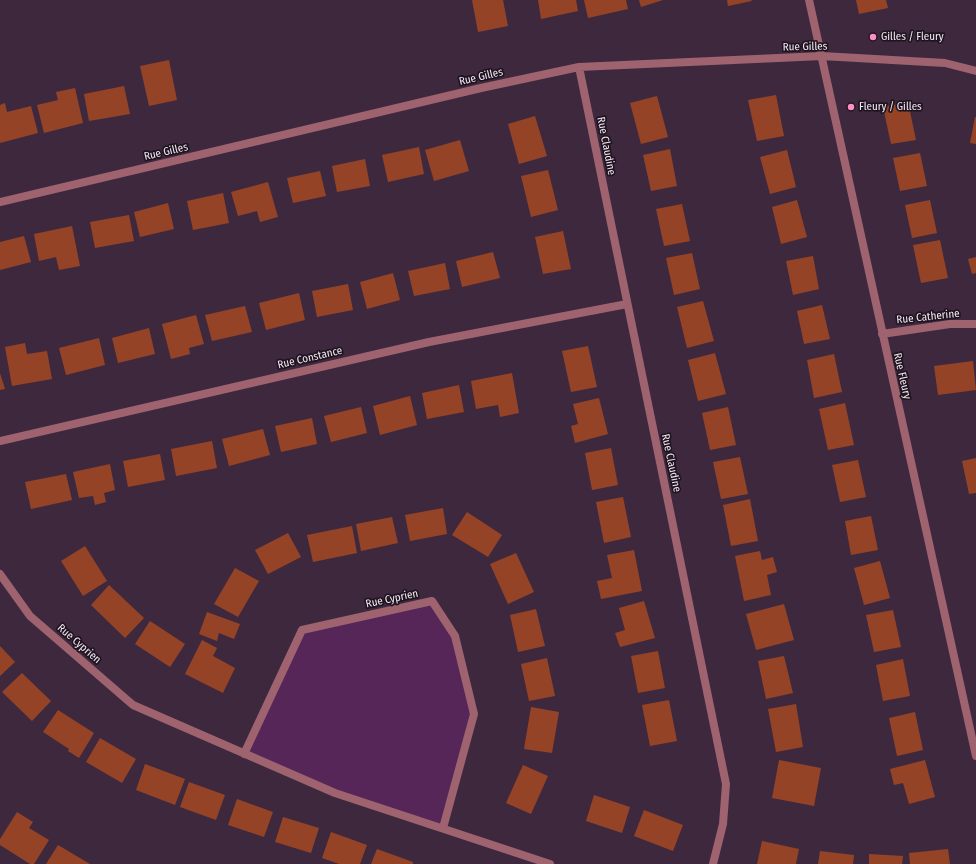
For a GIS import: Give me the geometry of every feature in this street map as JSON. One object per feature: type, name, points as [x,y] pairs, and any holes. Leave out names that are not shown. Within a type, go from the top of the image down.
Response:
[{"type":"street","name":"Rue Fleury","points":[[809,0],[976,756]]},
{"type":"street","name":"Rue Gilles","points":[[0,202],[481,88],[579,67],[822,56],[945,62],[976,71]]},
{"type":"street","name":"Rue Claudine","points":[[579,67],[726,784],[723,824],[712,864]]},
{"type":"street","name":"Rue Constance","points":[[0,441],[429,342],[627,304]]},
{"type":"street","name":"Rue Catherine","points":[[882,334],[950,324],[976,324]]},
{"type":"street","name":"Rue Cyprien","points":[[0,574],[30,616],[133,705],[335,793],[550,864]]},
{"type":"street","name":"Rue Cyprien","points":[[244,754],[302,630],[432,601],[455,636],[474,714],[443,828]]},
{"type":"shaded area","points":[[432,601],[455,636],[474,714],[443,828],[335,793],[244,754],[302,630]]},
{"type":"building","points":[[472,0],[503,0],[508,26],[478,32]]},
{"type":"building","points":[[538,0],[576,0],[578,11],[541,19]]},
{"type":"building","points":[[584,0],[626,0],[628,9],[588,18]]},
{"type":"building","points":[[639,0],[663,0],[641,7]]},
{"type":"building","points":[[727,0],[751,0],[752,1],[728,6]]},
{"type":"building","points":[[856,0],[886,0],[888,8],[859,14]]},
{"type":"building","points":[[169,60],[177,100],[149,106],[140,66]]},
{"type":"building","points":[[124,86],[130,114],[89,121],[84,94]]},
{"type":"building","points":[[75,88],[83,123],[44,133],[37,105],[58,100],[56,92]]},
{"type":"building","points":[[776,95],[784,136],[757,141],[748,100]]},
{"type":"building","points":[[657,96],[668,137],[641,144],[630,103]]},
{"type":"building","points":[[908,102],[916,140],[891,144],[883,107]]},
{"type":"building","points":[[5,103],[7,112],[31,106],[38,133],[0,143],[0,105]]},
{"type":"building","points":[[535,116],[547,156],[519,164],[508,124]]},
{"type":"building","points":[[976,117],[976,144],[970,143]]},
{"type":"building","points":[[460,140],[469,171],[434,181],[425,150]]},
{"type":"building","points":[[419,147],[424,174],[388,182],[382,155]]},
{"type":"building","points":[[670,149],[677,186],[651,191],[643,155]]},
{"type":"building","points":[[787,150],[796,187],[770,194],[760,157]]},
{"type":"building","points":[[920,153],[927,186],[900,191],[893,158]]},
{"type":"building","points":[[365,159],[370,186],[337,192],[332,166]]},
{"type":"building","points":[[548,170],[558,210],[531,217],[521,176]]},
{"type":"building","points":[[320,171],[326,196],[293,203],[287,178]]},
{"type":"building","points":[[268,182],[278,217],[260,222],[257,211],[238,216],[231,192]]},
{"type":"building","points":[[223,193],[229,223],[193,230],[187,201]]},
{"type":"building","points":[[797,200],[807,237],[781,244],[772,207]]},
{"type":"building","points":[[930,200],[937,233],[912,238],[905,205]]},
{"type":"building","points":[[168,203],[174,229],[140,237],[134,212]]},
{"type":"building","points":[[682,204],[690,241],[664,246],[656,209]]},
{"type":"building","points":[[129,215],[134,241],[95,248],[90,222]]},
{"type":"building","points":[[72,226],[80,266],[59,270],[56,257],[39,261],[34,234]]},
{"type":"building","points":[[563,231],[571,269],[543,274],[535,237]]},
{"type":"building","points":[[24,236],[31,262],[0,270],[0,242]]},
{"type":"building","points":[[940,240],[948,278],[921,283],[913,245]]},
{"type":"building","points":[[493,252],[500,278],[462,287],[456,261]]},
{"type":"building","points":[[692,253],[700,289],[674,295],[666,258]]},
{"type":"building","points":[[813,256],[819,289],[793,295],[786,261]]},
{"type":"building","points":[[976,257],[976,273],[972,274],[968,259]]},
{"type":"building","points":[[445,263],[450,289],[414,296],[408,271]]},
{"type":"building","points":[[393,273],[400,300],[367,309],[360,282]]},
{"type":"building","points":[[348,284],[353,310],[317,317],[312,291]]},
{"type":"building","points":[[299,293],[305,320],[266,330],[259,303]]},
{"type":"building","points":[[703,301],[714,341],[687,348],[677,307]]},
{"type":"building","points":[[822,305],[830,339],[804,344],[797,311]]},
{"type":"building","points":[[245,306],[252,332],[212,341],[205,315]]},
{"type":"building","points":[[196,315],[204,344],[189,348],[190,354],[171,359],[162,324]]},
{"type":"building","points":[[149,328],[155,354],[118,363],[112,338]]},
{"type":"building","points":[[99,338],[105,365],[66,375],[59,348]]},
{"type":"building","points":[[25,343],[27,354],[47,351],[52,379],[12,386],[5,347]]},
{"type":"building","points":[[588,346],[597,387],[571,392],[562,351]]},
{"type":"building","points":[[715,353],[726,394],[698,401],[688,360]]},
{"type":"building","points":[[834,354],[842,392],[814,398],[807,360]]},
{"type":"building","points":[[973,361],[976,390],[938,395],[934,366]]},
{"type":"building","points":[[0,373],[5,389],[0,390]]},
{"type":"building","points":[[512,373],[519,413],[500,417],[498,405],[476,409],[471,381]]},
{"type":"building","points":[[459,385],[464,412],[427,419],[422,393]]},
{"type":"building","points":[[410,396],[417,425],[380,435],[373,406]]},
{"type":"building","points":[[599,398],[608,434],[575,443],[571,426],[578,424],[573,404]]},
{"type":"building","points":[[845,403],[854,445],[828,450],[819,409]]},
{"type":"building","points":[[361,407],[367,433],[331,442],[324,416]]},
{"type":"building","points":[[728,407],[736,445],[710,450],[702,413]]},
{"type":"building","points":[[312,418],[317,444],[281,452],[275,426]]},
{"type":"building","points":[[263,429],[270,455],[229,466],[222,439]]},
{"type":"building","points":[[212,441],[217,468],[176,476],[171,449]]},
{"type":"building","points":[[611,448],[618,485],[592,490],[585,453]]},
{"type":"building","points":[[160,454],[165,480],[128,487],[123,461]]},
{"type":"building","points":[[740,457],[748,494],[721,499],[713,462]]},
{"type":"building","points":[[976,458],[976,493],[969,494],[962,461]]},
{"type":"building","points":[[858,460],[866,497],[840,502],[832,465]]},
{"type":"building","points":[[110,464],[115,490],[104,493],[106,502],[95,505],[93,496],[79,498],[73,472]]},
{"type":"building","points":[[66,474],[72,500],[31,509],[25,482]]},
{"type":"building","points":[[623,497],[631,537],[604,543],[596,502]]},
{"type":"building","points":[[750,499],[758,541],[731,546],[723,505]]},
{"type":"building","points":[[443,508],[447,534],[410,541],[405,515]]},
{"type":"building","points":[[467,512],[502,535],[488,557],[452,535]]},
{"type":"building","points":[[871,516],[878,550],[851,555],[845,521]]},
{"type":"building","points":[[392,517],[398,543],[361,551],[356,524]]},
{"type":"building","points":[[352,526],[357,553],[313,562],[307,535]]},
{"type":"building","points":[[288,533],[301,557],[268,574],[255,550]]},
{"type":"building","points":[[85,546],[107,581],[83,596],[61,561]]},
{"type":"building","points":[[634,550],[642,591],[601,599],[597,581],[612,578],[607,555]]},
{"type":"building","points":[[760,551],[762,560],[773,557],[777,572],[767,575],[771,595],[744,601],[735,556]]},
{"type":"building","points":[[516,553],[534,592],[508,604],[490,564]]},
{"type":"building","points":[[880,561],[890,598],[864,605],[854,568]]},
{"type":"building","points":[[235,568],[259,581],[238,617],[214,604]]},
{"type":"building","points":[[109,585],[144,618],[125,638],[91,605]]},
{"type":"building","points":[[644,601],[655,638],[620,647],[615,633],[625,630],[619,608]]},
{"type":"building","points":[[784,604],[794,640],[756,650],[746,614]]},
{"type":"building","points":[[536,609],[545,646],[518,652],[510,615]]},
{"type":"building","points":[[893,610],[901,647],[874,652],[866,615]]},
{"type":"building","points":[[207,612],[240,624],[234,639],[219,633],[217,641],[199,634]]},
{"type":"building","points":[[150,621],[185,644],[170,667],[135,644]]},
{"type":"building","points":[[202,640],[217,648],[213,656],[235,668],[223,693],[185,674]]},
{"type":"building","points":[[0,646],[15,662],[0,676]]},
{"type":"building","points":[[658,651],[665,688],[638,693],[631,656]]},
{"type":"building","points":[[784,656],[793,693],[766,699],[758,661]]},
{"type":"building","points":[[547,658],[555,696],[529,701],[521,664]]},
{"type":"building","points":[[903,659],[910,696],[883,701],[876,665]]},
{"type":"building","points":[[22,673],[51,701],[32,721],[2,692]]},
{"type":"building","points":[[669,700],[677,741],[650,746],[642,705]]},
{"type":"building","points":[[796,704],[803,747],[776,752],[768,709]]},
{"type":"building","points":[[531,707],[559,712],[552,753],[524,749]]},
{"type":"building","points":[[58,710],[94,733],[79,758],[68,751],[69,749],[43,732]]},
{"type":"building","points":[[915,712],[923,750],[897,756],[889,718]]},
{"type":"building","points":[[100,738],[136,759],[122,783],[86,762]]},
{"type":"building","points":[[779,760],[821,768],[814,806],[772,798]]},
{"type":"building","points":[[925,760],[935,797],[909,804],[903,783],[894,785],[890,769]]},
{"type":"building","points":[[145,764],[185,779],[175,805],[136,790]]},
{"type":"building","points":[[523,765],[548,776],[531,814],[506,803]]},
{"type":"building","points":[[189,782],[225,795],[216,820],[180,807]]},
{"type":"building","points":[[594,795],[630,807],[622,833],[586,821]]},
{"type":"building","points":[[237,799],[273,812],[264,837],[228,825]]},
{"type":"building","points":[[644,810],[683,825],[673,851],[634,836]]},
{"type":"building","points":[[17,812],[33,822],[29,828],[49,840],[34,864],[30,864],[0,845],[0,839]]},
{"type":"building","points":[[283,817],[319,828],[311,853],[275,842]]},
{"type":"building","points":[[331,832],[367,845],[360,864],[339,864],[322,858]]},
{"type":"building","points":[[762,841],[799,849],[796,864],[757,864]]},
{"type":"building","points":[[58,845],[90,864],[46,864]]},
{"type":"building","points":[[377,849],[413,862],[413,864],[371,864]]},
{"type":"building","points":[[948,849],[950,864],[910,864],[909,853]]},
{"type":"building","points":[[820,851],[854,855],[853,864],[818,864]]},
{"type":"building","points":[[869,854],[903,856],[902,864],[869,864]]},
{"type":"place","name":"Gilles / Fleury","points":[[873,37]]},
{"type":"place","name":"Fleury / Gilles","points":[[851,107]]}]
